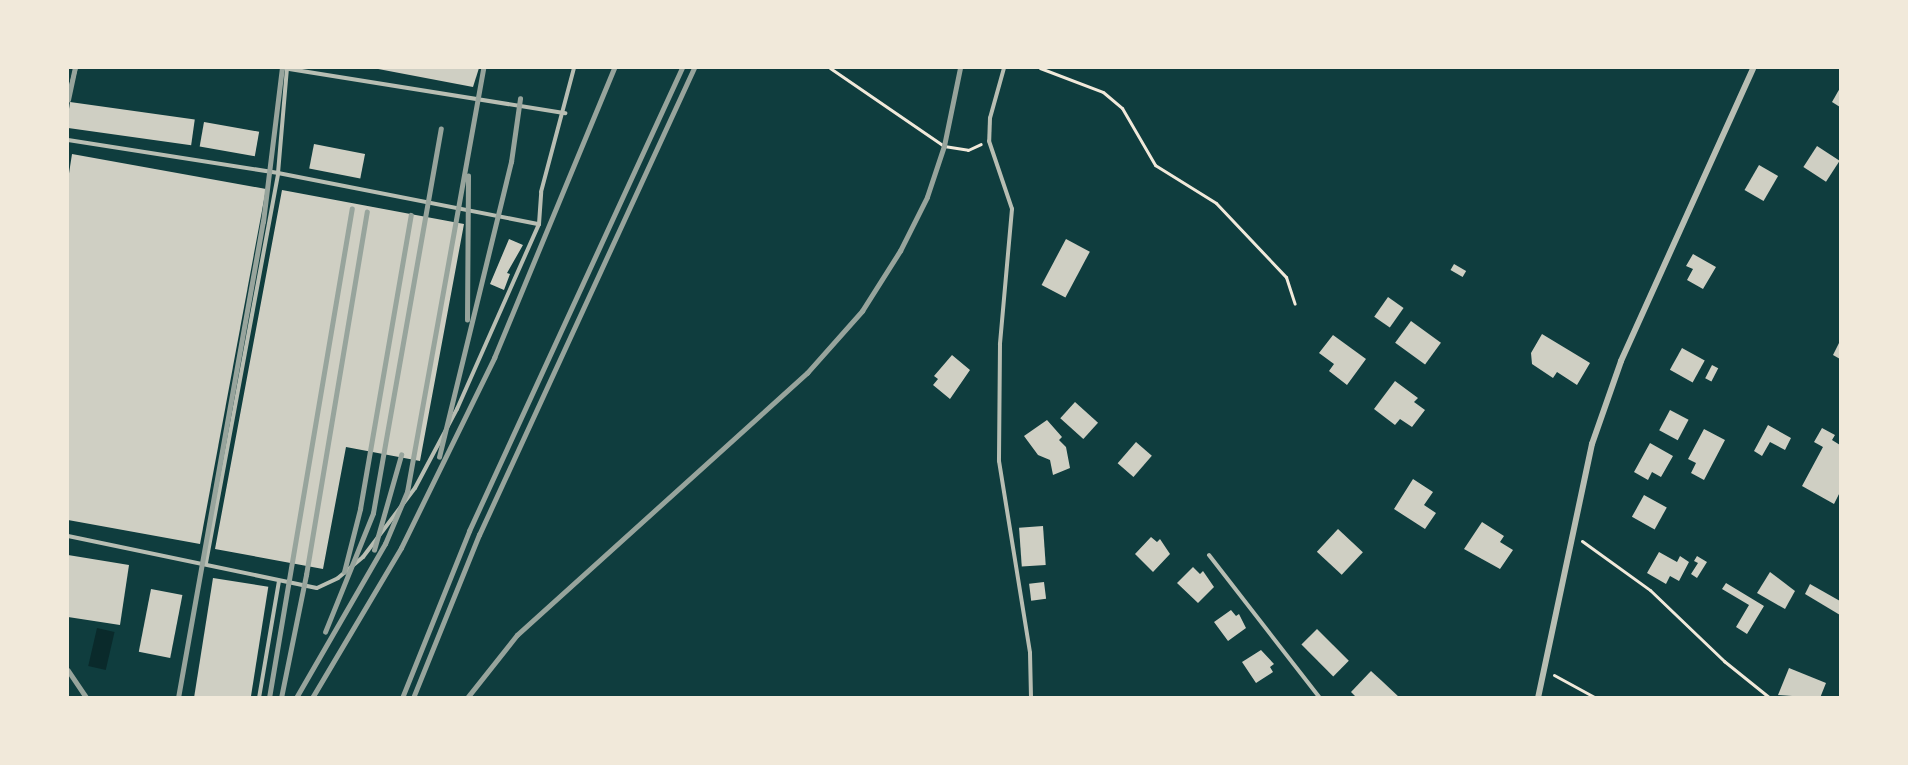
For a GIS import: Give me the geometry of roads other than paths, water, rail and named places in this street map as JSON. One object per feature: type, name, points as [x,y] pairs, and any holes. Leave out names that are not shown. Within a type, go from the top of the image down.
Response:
[{"type":"street","points":[[1538,698],[1592,444],[1622,361],[1753,68]]},
{"type":"lane","points":[[68,98],[75,68]]},
{"type":"lane","points":[[206,563],[278,173],[286,68],[565,113]]},
{"type":"lane","points":[[68,536],[317,588],[338,578],[363,557],[415,488],[457,409],[539,224],[541,192],[565,113],[574,68]]},
{"type":"lane","points":[[1004,68],[990,118],[989,141],[1012,209],[1000,344],[999,461],[1030,653],[1031,698]]},
{"type":"lane","points":[[68,140],[278,173],[539,224]]},
{"type":"lane","points":[[1209,555],[1320,698]]},
{"type":"lane","points":[[259,698],[279,581]]},
{"type":"water","points":[[97,628],[115,632],[106,670],[88,666]]},
{"type":"railway","points":[[68,100],[75,68]]},
{"type":"railway","points":[[178,698],[263,222],[282,68]]},
{"type":"railway","points":[[296,698],[385,544],[407,492],[483,68]]},
{"type":"railway","points":[[312,698],[401,548],[494,358],[614,68]]},
{"type":"railway","points":[[402,698],[469,531],[682,68]]},
{"type":"railway","points":[[413,698],[479,535],[694,68]]},
{"type":"railway","points":[[467,698],[517,635],[807,373],[862,311],[900,251],[927,197],[944,146],[960,68]]},
{"type":"railway","points":[[439,457],[511,162],[520,99]]},
{"type":"railway","points":[[325,632],[373,513],[441,129]]},
{"type":"railway","points":[[467,320],[468,176]]},
{"type":"railway","points":[[269,698],[352,209]]},
{"type":"railway","points":[[281,698],[306,575],[367,212]]},
{"type":"railway","points":[[344,572],[360,509],[411,215]]},
{"type":"railway","points":[[374,550],[401,455]]},
{"type":"railway","points":[[68,670],[87,698]]}]
